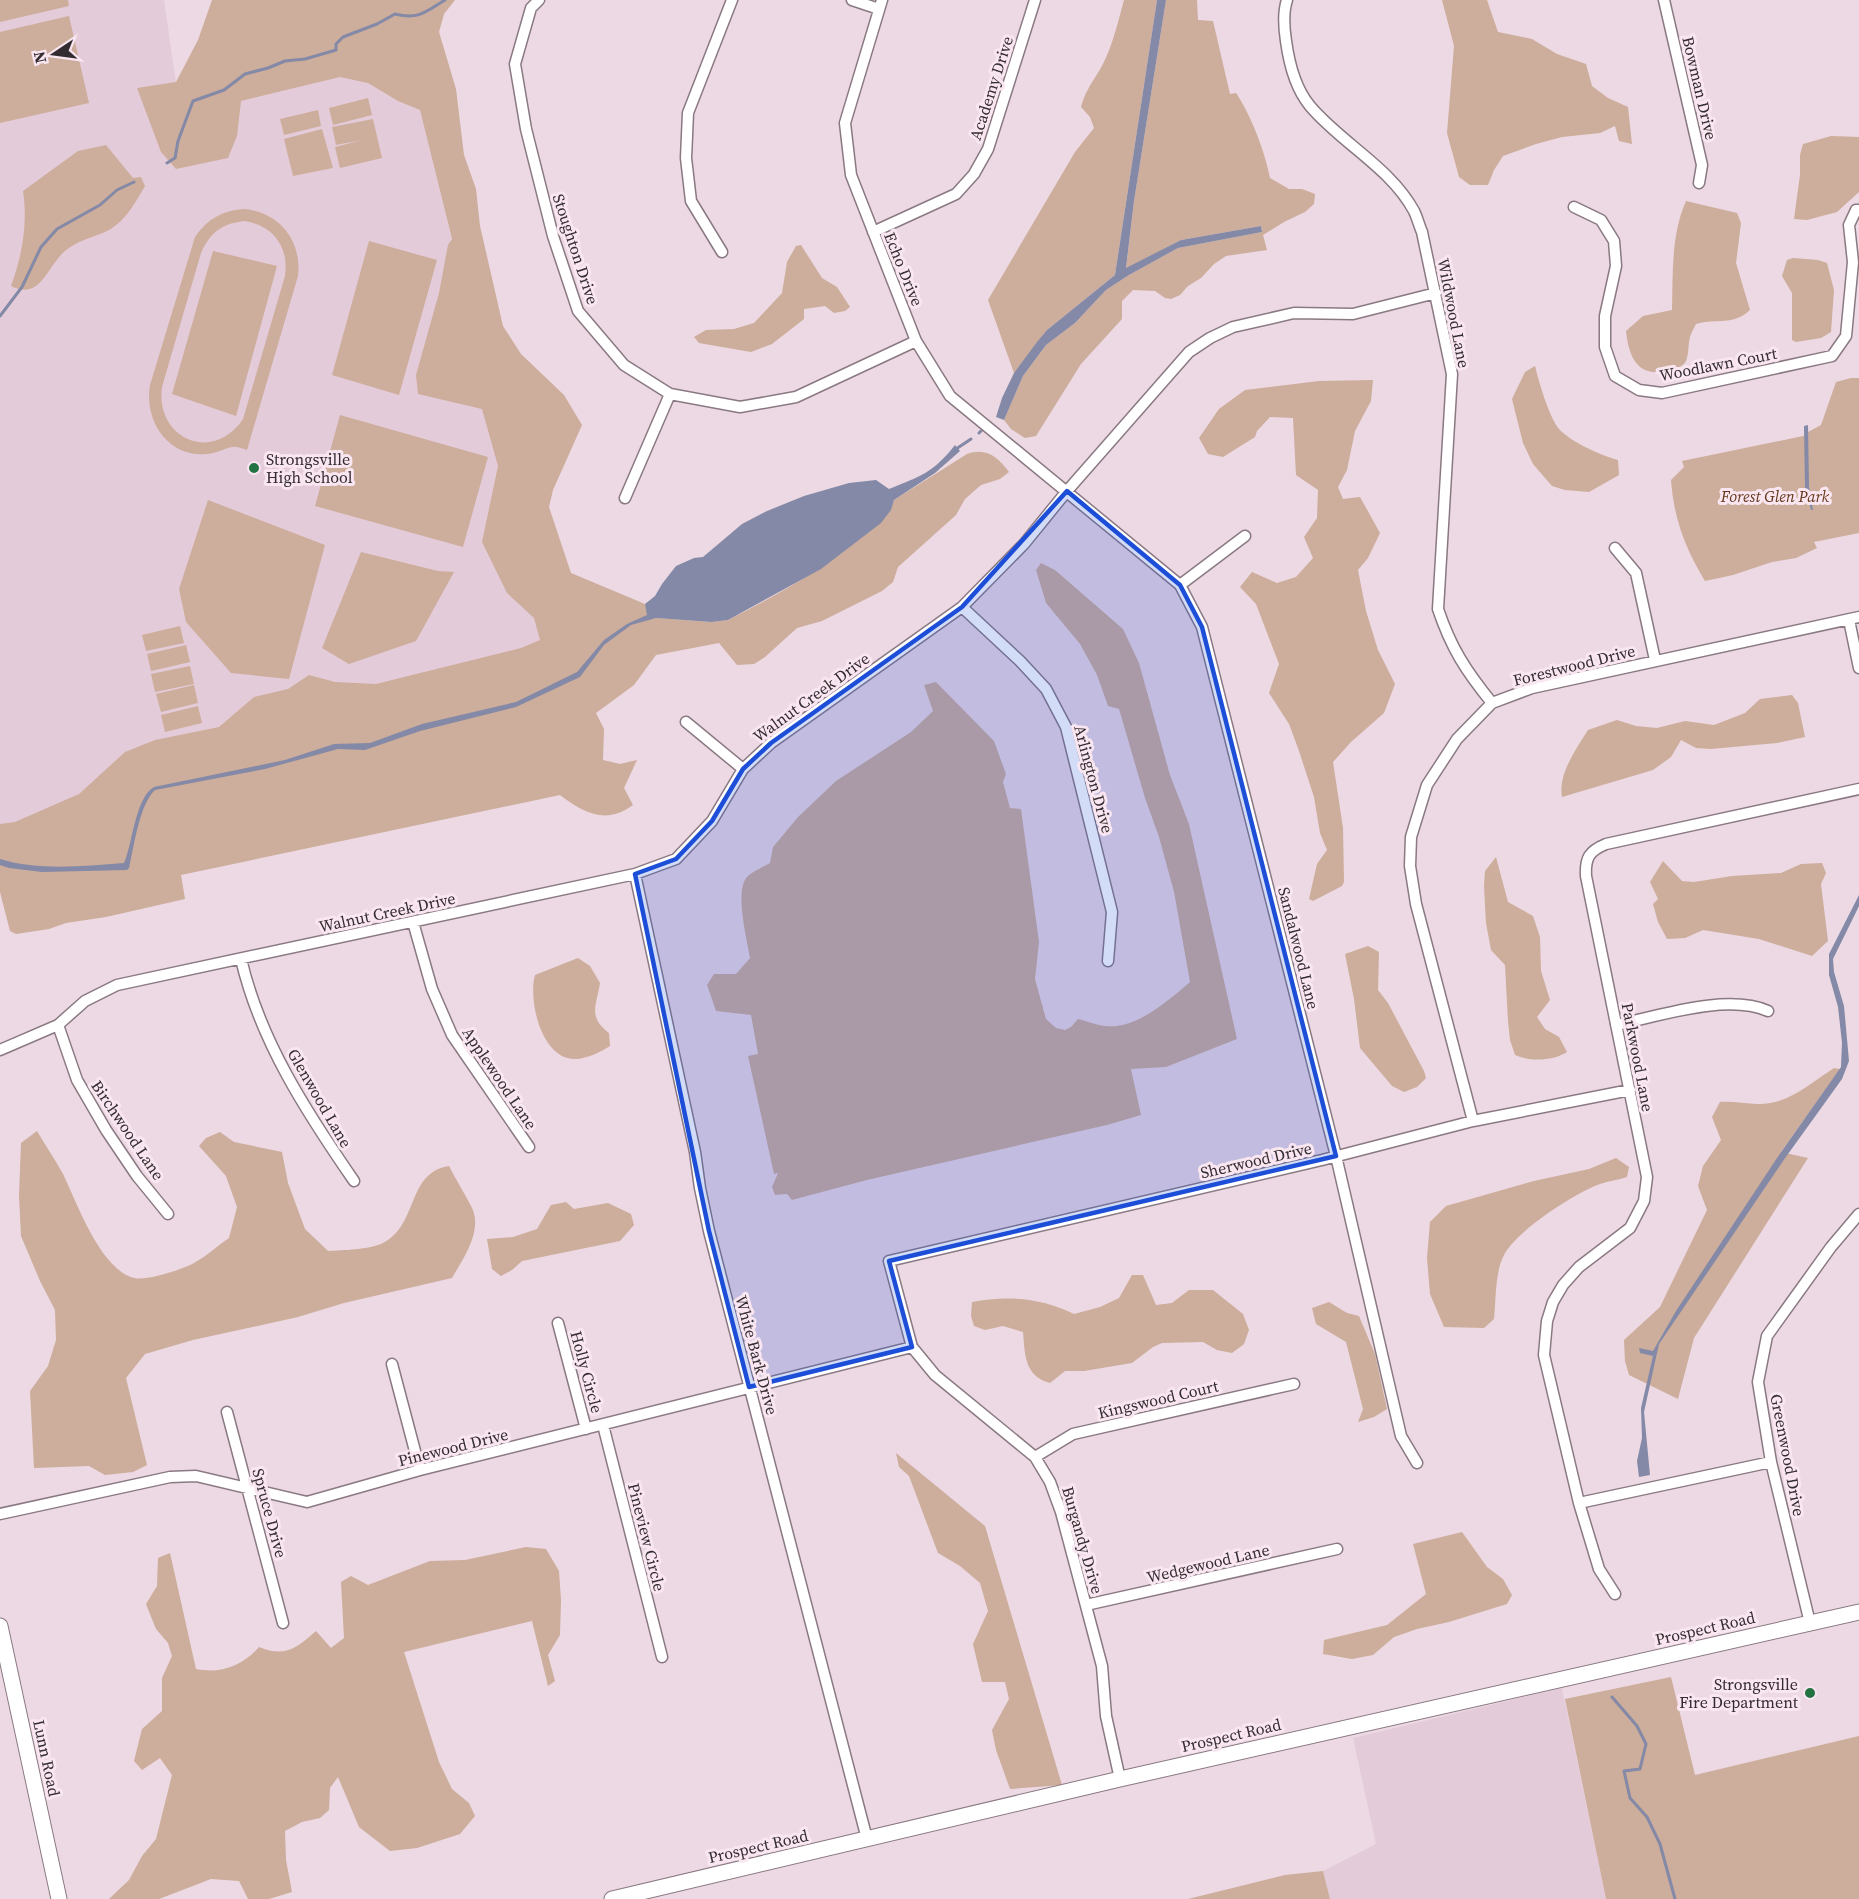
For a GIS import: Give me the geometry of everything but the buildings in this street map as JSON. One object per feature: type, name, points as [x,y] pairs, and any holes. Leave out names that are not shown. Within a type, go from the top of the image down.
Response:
[{"type":"street","name":"Stoughton Drive","points":[[539,0],[531,8],[515,64],[526,129],[553,236],[578,311],[624,365],[670,394],[740,407],[796,398],[916,341]]},
{"type":"street","points":[[722,252],[691,201],[686,158],[688,112],[732,0]]},
{"type":"street","points":[[852,0],[881,4]]},
{"type":"street","name":"Academy Drive","points":[[873,232],[956,194],[974,174],[988,149],[1035,0]]},
{"type":"street","name":"Wildwood Lane","points":[[1287,0],[1284,30],[1288,53],[1295,80],[1309,105],[1399,190],[1414,211],[1422,232],[1452,374],[1438,609],[1448,637],[1466,669],[1492,703]]},
{"type":"street","name":"Bowman Drive","points":[[1664,0],[1702,165],[1700,183]]},
{"type":"street","name":"Echo Drive","points":[[881,4],[845,123],[850,175],[916,341],[950,396],[1067,491]]},
{"type":"street","name":"Woodlawn Court","points":[[1574,207],[1601,220],[1614,242],[1616,266],[1605,316],[1605,347],[1615,376],[1639,390],[1662,393],[1832,356],[1846,336],[1853,262],[1849,225],[1856,210],[1859,210]]},
{"type":"street","name":"Walnut Creek Drive","points":[[0,1050],[58,1025],[85,1001],[117,985],[635,874],[676,859],[712,820],[743,769],[771,742],[962,607],[1024,544],[1067,491],[1189,352],[1233,327],[1294,313],[1353,314],[1436,293]]},
{"type":"street","points":[[625,498],[670,394]]},
{"type":"street","name":"Sandalwood Lane","points":[[1067,491],[1180,585],[1202,627],[1336,1156],[1401,1436],[1417,1463]]},
{"type":"street","points":[[1180,585],[1245,536]]},
{"type":"street","points":[[1615,548],[1636,573],[1655,660]]},
{"type":"street","name":"Arlington Drive","points":[[962,607],[1046,689],[1066,727],[1112,912],[1108,961]]},
{"type":"street","points":[[1854,618],[1859,668]]},
{"type":"street","name":"Forestwood Drive","points":[[1473,1121],[1416,904],[1410,866],[1411,837],[1427,785],[1457,739],[1492,703],[1532,688],[1854,618]]},
{"type":"street","points":[[686,722],[743,769]]},
{"type":"street","name":"Parkwood Lane","points":[[1615,1594],[1599,1569],[1579,1503],[1544,1355],[1547,1321],[1552,1302],[1579,1267],[1630,1228],[1644,1201],[1647,1177],[1585,862],[1594,849],[1606,844],[1859,789]]},
{"type":"street","name":"White Bark Drive","points":[[635,874],[695,1152],[709,1231],[867,1839]]},
{"type":"street","name":"Applewood Lane","points":[[413,922],[432,990],[452,1035],[529,1147]]},
{"type":"street","name":"Glenwood Lane","points":[[241,959],[260,1015],[291,1084],[319,1131],[354,1181]]},
{"type":"street","points":[[1616,1025],[1705,1005],[1757,1006],[1768,1011]]},
{"type":"street","name":"Birchwood Lane","points":[[58,1025],[77,1080],[106,1130],[131,1167],[168,1214]]},
{"type":"street","name":"Sherwood Drive","points":[[889,1261],[1336,1156],[1473,1121],[1630,1090]]},
{"type":"street","name":"Greenwood Drive","points":[[1810,1623],[1771,1462],[1758,1382],[1767,1336],[1831,1247],[1859,1214]]},
{"type":"street","name":"Burgandy Drive","points":[[889,1261],[912,1347],[935,1375],[1035,1457],[1050,1482],[1061,1512],[1102,1666],[1106,1716],[1120,1779]]},
{"type":"street","name":"Holly Circle","points":[[558,1323],[586,1429]]},
{"type":"street","name":"Pinewood Drive","points":[[0,1514],[170,1477],[196,1476],[307,1502],[420,1470],[912,1347]]},
{"type":"street","points":[[392,1364],[420,1470]]},
{"type":"street","name":"Kingswood Court","points":[[1035,1457],[1073,1434],[1293,1384]]},
{"type":"street","name":"Spruce Drive","points":[[227,1412],[284,1623]]},
{"type":"street","name":"Pineview Circle","points":[[603,1425],[662,1657]]},
{"type":"street","points":[[1579,1503],[1771,1462]]},
{"type":"street","name":"Wedgewood Lane","points":[[1086,1605],[1337,1549]]},
{"type":"street","name":"Prospect Road","points":[[612,1899],[1120,1779],[1859,1612]]},
{"type":"street","name":"Lunn Road","points":[[0,1626],[59,1899]]},
{"type":"highlighted area","points":[[1067,491],[1180,585],[1202,627],[1336,1156],[889,1261],[912,1347],[749,1387],[709,1231],[635,874],[676,859],[712,821],[743,769],[771,743],[962,607]]},
{"type":"shaded area","name":"Strongsville High School","points":[[0,0],[164,0],[176,83],[402,35],[568,716],[0,834]]},
{"type":"shaded area","points":[[1562,1688],[1606,1899],[1330,1899],[1323,1871],[1376,1844],[1353,1738]]},
{"type":"green space","points":[[0,0],[68,0],[69,6],[0,22]]},
{"type":"green space","points":[[212,0],[455,0],[444,14],[439,32],[456,89],[464,155],[476,189],[480,226],[503,326],[521,354],[564,395],[582,425],[553,490],[549,507],[571,573],[645,604],[649,619],[712,622],[728,620],[785,590],[821,567],[882,519],[894,500],[967,454],[980,452],[991,455],[1009,472],[1000,479],[981,485],[965,499],[956,515],[898,567],[893,582],[882,591],[822,621],[797,628],[754,664],[737,665],[719,643],[656,655],[634,685],[596,713],[604,729],[603,760],[620,764],[637,760],[624,788],[633,805],[623,811],[614,814],[595,814],[578,807],[560,795],[181,875],[185,899],[16,934],[10,931],[0,892],[0,824],[15,822],[79,794],[125,752],[155,740],[219,727],[254,697],[288,689],[309,675],[335,682],[376,684],[521,648],[540,640],[534,618],[507,593],[482,542],[498,466],[482,409],[418,394],[416,375],[439,293],[448,245],[452,239],[420,110],[398,101],[368,83],[340,77],[241,101],[237,136],[228,158],[176,169],[161,152],[137,88],[176,82],[198,40]]},
{"type":"green space","points":[[1124,0],[1157,0],[1115,275],[1047,330],[1014,373],[988,300],[1075,152],[1094,128],[1090,117],[1081,107],[1110,49]]},
{"type":"green space","points":[[1166,0],[1197,0],[1198,20],[1213,21],[1230,94],[1236,93],[1247,112],[1261,145],[1270,178],[1289,189],[1302,189],[1315,194],[1314,204],[1305,212],[1263,235],[1267,250],[1226,256],[1180,295],[1171,299],[1155,291],[1133,290],[1122,301],[1122,319],[1081,364],[1036,436],[1025,438],[1011,429],[1004,420],[1023,376],[1046,345],[1075,323],[1106,290],[1178,248],[1262,232],[1261,226],[1181,240],[1126,269],[1134,201]]},
{"type":"green space","points":[[1442,0],[1487,0],[1498,32],[1532,39],[1557,54],[1586,64],[1592,86],[1608,98],[1628,107],[1632,144],[1619,141],[1615,126],[1600,133],[1562,137],[1503,156],[1488,185],[1470,185],[1459,177],[1447,133],[1454,46]]},
{"type":"green space","points":[[69,16],[89,103],[0,123],[0,32]]},
{"type":"green space","points":[[368,98],[372,115],[333,125],[329,108]]},
{"type":"green space","points":[[318,110],[321,126],[284,135],[280,119]]},
{"type":"green space","points":[[373,119],[382,158],[340,168],[335,147],[362,140],[336,145],[332,127]]},
{"type":"green space","points":[[322,129],[333,168],[293,176],[284,139]]},
{"type":"green space","points":[[1831,136],[1859,137],[1859,192],[1837,212],[1807,220],[1794,219],[1803,144]]},
{"type":"green space","points":[[106,145],[133,178],[141,177],[145,186],[133,205],[113,227],[69,248],[38,285],[22,290],[11,286],[23,240],[25,216],[23,191],[78,151]]},
{"type":"green space","points":[[1686,201],[1737,213],[1741,223],[1736,263],[1750,310],[1731,320],[1696,324],[1690,337],[1685,363],[1670,370],[1650,372],[1643,369],[1633,358],[1626,331],[1643,316],[1672,310],[1675,240]]},
{"type":"green space","points":[[245,209],[269,216],[286,231],[296,251],[298,276],[247,450],[235,447],[210,454],[192,453],[170,443],[161,434],[151,411],[150,385],[195,237],[210,220]],"holes":[[[245,221],[271,233],[277,240],[282,247],[286,266],[243,419],[231,433],[217,440],[202,442],[189,439],[177,432],[167,420],[162,405],[162,387],[201,253],[208,240],[223,227]]]},
{"type":"green space","points":[[369,241],[437,260],[399,395],[332,375]]},
{"type":"green space","points":[[801,245],[822,278],[837,287],[850,307],[845,311],[834,313],[825,306],[804,309],[804,319],[772,344],[751,352],[699,343],[694,337],[706,330],[734,329],[754,323],[782,293],[787,262],[796,246]]},
{"type":"green space","points":[[213,251],[277,266],[236,416],[172,394]]},
{"type":"green space","points":[[1793,258],[1827,263],[1834,290],[1831,332],[1821,338],[1796,342],[1792,340],[1792,293],[1782,276],[1787,260]]},
{"type":"green space","points":[[1535,366],[1555,424],[1571,439],[1586,448],[1618,460],[1619,475],[1589,492],[1565,490],[1552,486],[1533,464],[1523,443],[1512,399],[1525,372]]},
{"type":"green space","name":"Forest Glen Park","points":[[1859,378],[1859,533],[1814,542],[1817,548],[1796,558],[1772,562],[1733,575],[1705,581],[1686,545],[1675,508],[1671,480],[1684,467],[1682,461],[1808,435],[1808,432],[1821,425],[1836,382]]},
{"type":"green space","points":[[1373,380],[1371,401],[1355,431],[1347,470],[1338,487],[1343,499],[1360,497],[1380,533],[1368,558],[1358,570],[1366,611],[1378,650],[1395,684],[1384,713],[1351,742],[1333,762],[1343,828],[1344,882],[1342,886],[1313,901],[1309,899],[1317,864],[1327,850],[1320,833],[1314,797],[1299,751],[1289,724],[1269,693],[1279,664],[1256,604],[1240,587],[1252,572],[1277,583],[1296,577],[1313,558],[1304,537],[1317,518],[1318,490],[1296,475],[1293,418],[1270,417],[1257,431],[1255,437],[1223,457],[1208,454],[1199,438],[1219,409],[1245,390],[1319,381]]},
{"type":"green space","points":[[340,415],[488,457],[463,547],[315,506]]},
{"type":"green space","points":[[208,500],[325,545],[289,679],[231,673],[186,622],[179,589]]},
{"type":"green space","points":[[361,552],[438,571],[454,572],[416,641],[349,664],[322,648]]},
{"type":"green space","points":[[1041,563],[1055,570],[1123,629],[1139,663],[1170,775],[1189,824],[1237,1039],[1166,1067],[1131,1069],[1141,1115],[792,1200],[787,1194],[775,1195],[772,1187],[778,1173],[774,1174],[748,1056],[758,1054],[751,1015],[716,1011],[707,985],[714,974],[736,974],[750,958],[742,905],[743,885],[746,878],[770,863],[773,847],[798,817],[836,781],[911,732],[933,711],[924,685],[936,682],[994,741],[1006,774],[1003,782],[1010,808],[1021,809],[1039,942],[1035,979],[1046,1019],[1056,1028],[1065,1030],[1078,1019],[1105,1026],[1128,1023],[1150,1013],[1190,982],[1174,892],[1119,709],[1108,706],[1097,675],[1080,644],[1046,603],[1036,570]]},
{"type":"green space","points":[[180,626],[184,643],[146,651],[142,635]]},
{"type":"green space","points":[[186,645],[190,662],[151,671],[147,654]]},
{"type":"green space","points":[[190,666],[194,684],[155,692],[151,674]]},
{"type":"green space","points":[[194,685],[198,703],[161,712],[156,694]]},
{"type":"green space","points":[[1792,695],[1798,703],[1805,737],[1777,743],[1711,749],[1696,748],[1681,740],[1671,757],[1653,770],[1562,797],[1561,788],[1565,771],[1573,753],[1588,730],[1617,720],[1636,726],[1657,728],[1685,721],[1714,725],[1745,713],[1760,699]]},
{"type":"green space","points":[[198,706],[202,723],[165,732],[161,715]]},
{"type":"green space","points":[[1496,857],[1508,902],[1533,916],[1540,937],[1541,971],[1550,1000],[1537,1017],[1545,1029],[1559,1037],[1567,1052],[1548,1059],[1534,1060],[1515,1055],[1510,1040],[1505,965],[1491,950],[1486,923],[1485,871]]},
{"type":"green space","points":[[1663,861],[1682,881],[1694,882],[1732,876],[1781,873],[1801,864],[1822,863],[1826,873],[1821,884],[1828,941],[1812,956],[1759,939],[1703,930],[1685,938],[1667,939],[1658,922],[1653,904],[1658,899],[1650,882]]},
{"type":"green space","points":[[1368,946],[1379,952],[1378,990],[1388,1003],[1426,1078],[1417,1087],[1404,1092],[1392,1086],[1360,1048],[1345,954]]},
{"type":"green space","points":[[578,958],[590,966],[600,983],[595,1011],[598,1022],[609,1033],[610,1046],[593,1055],[575,1059],[563,1056],[553,1049],[546,1039],[536,1013],[533,986],[535,975]]},
{"type":"green space","points":[[1834,1068],[1840,1069],[1781,1152],[1808,1158],[1694,1338],[1678,1399],[1629,1375],[1625,1361],[1624,1340],[1660,1307],[1707,1210],[1698,1186],[1703,1166],[1721,1140],[1712,1117],[1720,1102],[1758,1104],[1779,1101],[1798,1092]]},
{"type":"green space","points":[[37,1131],[63,1174],[100,1249],[122,1272],[134,1278],[153,1277],[188,1266],[229,1238],[237,1207],[226,1176],[199,1146],[206,1138],[220,1132],[234,1142],[282,1152],[288,1183],[305,1229],[328,1251],[363,1248],[383,1243],[394,1235],[402,1224],[426,1178],[435,1171],[449,1166],[472,1208],[475,1217],[473,1235],[466,1254],[452,1278],[344,1303],[298,1317],[193,1340],[145,1354],[126,1378],[147,1465],[133,1472],[105,1475],[89,1466],[34,1468],[30,1391],[48,1366],[56,1340],[55,1310],[21,1236],[19,1196],[21,1143]]},
{"type":"green space","points":[[1616,1158],[1629,1167],[1627,1177],[1600,1184],[1576,1196],[1533,1224],[1511,1245],[1499,1269],[1494,1319],[1484,1328],[1444,1327],[1430,1294],[1427,1258],[1430,1222],[1446,1206],[1534,1181],[1589,1169]]},
{"type":"green space","points":[[566,1202],[574,1209],[608,1203],[631,1214],[634,1225],[620,1241],[522,1261],[501,1276],[492,1269],[487,1239],[513,1237],[537,1229],[551,1205]]},
{"type":"green space","points":[[1132,1275],[1143,1275],[1156,1305],[1172,1303],[1189,1290],[1213,1290],[1243,1314],[1249,1330],[1244,1344],[1232,1353],[1217,1350],[1203,1342],[1162,1343],[1132,1363],[1084,1371],[1065,1371],[1050,1383],[1041,1380],[1031,1370],[1026,1356],[1023,1332],[1003,1326],[985,1330],[974,1326],[971,1316],[972,1302],[998,1299],[1037,1301],[1074,1314],[1100,1307],[1119,1298]]},
{"type":"green space","points":[[1329,1302],[1347,1313],[1359,1316],[1375,1354],[1387,1409],[1374,1417],[1358,1422],[1363,1409],[1346,1342],[1316,1324],[1312,1308]]},
{"type":"green space","points":[[896,1453],[985,1526],[1062,1785],[1010,1789],[996,1750],[992,1730],[1009,1699],[1005,1682],[982,1682],[973,1644],[988,1611],[980,1583],[960,1566],[938,1553],[909,1476],[899,1467]]},
{"type":"green space","points":[[1462,1532],[1487,1567],[1503,1579],[1512,1595],[1507,1604],[1394,1637],[1373,1655],[1352,1659],[1323,1654],[1324,1640],[1387,1625],[1426,1594],[1413,1544]]},
{"type":"green space","points":[[526,1547],[546,1549],[559,1571],[560,1635],[548,1655],[555,1681],[548,1686],[532,1621],[404,1652],[439,1762],[452,1789],[469,1803],[475,1816],[460,1834],[417,1848],[390,1851],[359,1827],[338,1777],[330,1788],[329,1810],[320,1818],[302,1822],[285,1831],[286,1860],[292,1892],[269,1899],[248,1899],[239,1881],[211,1879],[159,1899],[109,1899],[129,1880],[142,1856],[156,1839],[172,1775],[160,1758],[142,1770],[134,1761],[142,1729],[162,1711],[162,1678],[172,1656],[168,1643],[156,1629],[146,1604],[157,1586],[158,1558],[170,1553],[196,1669],[214,1670],[238,1664],[259,1647],[276,1652],[290,1650],[316,1631],[331,1648],[344,1638],[341,1582],[351,1576],[368,1585],[430,1561],[465,1560]]},
{"type":"green space","points":[[1671,1677],[1695,1775],[1859,1736],[1859,1899],[1606,1899],[1565,1699]]},
{"type":"green space","points":[[1323,1871],[1330,1899],[1188,1899],[1285,1875]]},
{"type":"water","points":[[1157,0],[1166,0],[1134,201],[1126,268],[1181,240],[1261,226],[1262,232],[1178,248],[1106,290],[1075,323],[1046,345],[1023,376],[1004,420],[996,417],[1014,373],[1047,330],[1115,275]]},
{"type":"water","points":[[1808,425],[1809,487],[1813,510],[1811,510],[1805,488],[1804,426]]},
{"type":"water","points":[[955,445],[960,451],[935,473],[894,500],[891,510],[881,523],[821,569],[728,620],[712,622],[656,618],[631,625],[604,645],[580,677],[516,707],[420,731],[365,750],[338,749],[265,769],[155,790],[149,797],[141,816],[127,870],[42,872],[0,865],[0,859],[46,866],[124,863],[139,811],[148,793],[154,787],[285,760],[334,744],[370,743],[422,724],[516,702],[577,672],[604,640],[627,624],[647,615],[645,604],[655,596],[676,566],[694,558],[703,557],[742,524],[804,496],[849,483],[876,480],[889,489],[926,473],[940,462]]},
{"type":"water","points":[[1859,895],[1859,906],[1833,959],[1834,972],[1844,1006],[1849,1061],[1842,1079],[1783,1161],[1659,1344],[1644,1412],[1650,1475],[1639,1477],[1637,1461],[1642,1438],[1641,1408],[1653,1356],[1640,1353],[1639,1348],[1653,1351],[1676,1311],[1777,1158],[1841,1067],[1842,1043],[1838,1007],[1829,975],[1829,954]]},
{"type":"waterway","points":[[167,163],[175,158],[178,141],[193,101],[224,90],[245,74],[285,61],[305,59],[336,50],[336,44],[343,37],[377,24],[395,14],[403,16],[422,14],[445,0]]},
{"type":"waterway","points":[[0,316],[22,287],[41,247],[57,229],[100,205],[117,190],[134,182]]},
{"type":"waterway","points":[[956,449],[971,439]]},
{"type":"waterway","points":[[1612,1697],[1637,1726],[1646,1744],[1640,1769],[1624,1771],[1630,1798],[1647,1817],[1660,1844],[1675,1899]]},
{"type":"place","name":"Strongsville High School","points":[[254,468]]},
{"type":"place","name":"Strongsville Fire Department","points":[[1810,1693]]}]
